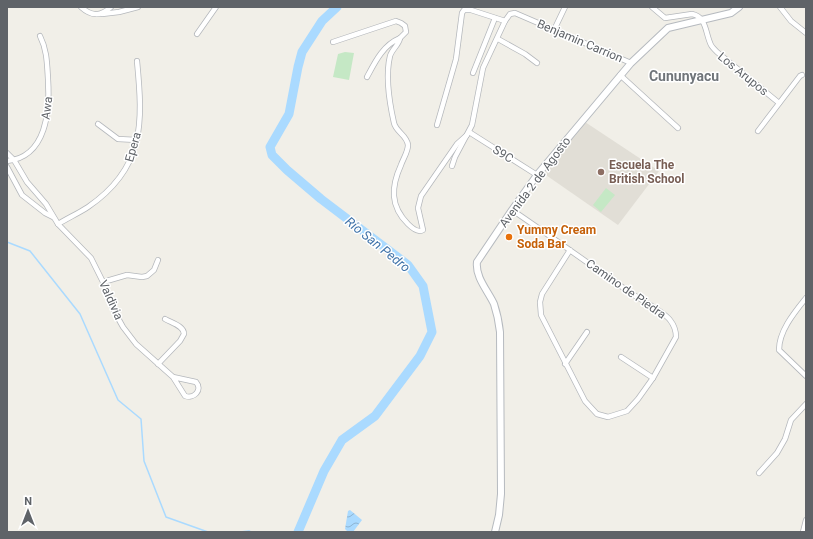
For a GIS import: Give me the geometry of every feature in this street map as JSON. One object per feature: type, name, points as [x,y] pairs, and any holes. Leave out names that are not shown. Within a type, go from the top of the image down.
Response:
[{"type":"main road","name":"Avenida 2 de Agosto","points":[[495,531],[499,515],[501,494],[500,332],[494,304],[480,277],[477,267],[480,257],[537,175],[631,62],[668,28],[731,13],[739,7]]},
{"type":"street","points":[[81,7],[90,14],[119,12],[138,7]]},
{"type":"street","points":[[102,14],[111,7]]},
{"type":"street","points":[[197,34],[216,7]]},
{"type":"street","points":[[554,30],[565,7]]},
{"type":"street","points":[[652,7],[665,18],[692,14],[703,20]]},
{"type":"street","points":[[780,7],[791,21],[806,33]]},
{"type":"street","points":[[437,125],[456,59],[462,13],[464,10],[471,10],[505,21],[498,39],[483,68],[472,125],[452,166]]},
{"type":"street","name":"Benjamin Carrion","points":[[505,21],[510,14],[515,13],[631,62]]},
{"type":"street","points":[[474,73],[495,18]]},
{"type":"street","name":"Los Arupos","points":[[703,20],[711,45],[717,52],[779,103]]},
{"type":"street","points":[[333,42],[396,21],[401,22],[405,26],[406,32],[400,38],[389,44],[381,54],[368,77]]},
{"type":"street","name":"Awa","points":[[7,161],[14,160],[24,155],[36,144],[46,123],[49,110],[47,54],[40,36]]},
{"type":"street","points":[[400,38],[400,41],[390,56],[387,69],[388,84],[394,125],[406,139],[408,147],[396,176],[393,192],[398,212],[407,224],[414,229],[418,231],[423,230],[418,208],[421,196],[457,144],[468,134]]},
{"type":"street","points":[[498,39],[525,54],[537,63]]},
{"type":"street","name":"Epera","points":[[58,224],[88,207],[112,187],[126,170],[130,162],[137,140],[140,123],[141,104],[137,61]]},
{"type":"street","points":[[620,75],[678,128]]},
{"type":"street","points":[[758,131],[802,75]]},
{"type":"street","points":[[98,124],[118,139],[137,140]]},
{"type":"street","name":"S9C","points":[[468,134],[537,175]]},
{"type":"street","name":"Valdivia","points":[[7,153],[14,160],[27,182],[46,204],[58,224],[91,258],[103,282],[114,311],[123,327],[136,344],[173,377],[185,396],[194,396],[198,391],[199,386],[196,382],[173,377]]},
{"type":"street","name":"Valdivia","points":[[7,166],[22,195],[45,213],[54,217]]},
{"type":"street","name":"Camino de Piedra","points":[[512,210],[570,250],[670,320],[676,330],[676,337],[653,378],[638,399],[627,411],[608,417],[597,414],[585,401],[541,315],[540,302],[542,294],[570,250]]},
{"type":"street","points":[[103,282],[127,275],[142,277],[147,276],[154,270],[158,260]]},
{"type":"street","points":[[806,298],[792,316],[779,342],[779,350],[806,376]]},
{"type":"street","points":[[158,364],[180,341],[185,332],[181,327],[165,319]]},
{"type":"street","points":[[565,364],[586,332]]},
{"type":"street","points":[[621,357],[653,378]]},
{"type":"street","points":[[759,473],[777,453],[785,438],[791,420],[806,404]]},
{"type":"street","points":[[799,532],[804,529],[806,520]]},
{"type":"shaded area","name":"Escuela The British School","points":[[585,122],[659,171],[618,225],[543,173]]},
{"type":"green space","points":[[345,52],[354,53],[349,80],[333,77],[338,54]]},
{"type":"green space","points":[[606,188],[615,195],[601,212],[593,205]]},
{"type":"water","points":[[350,510],[362,520],[353,532],[345,529],[348,511]]},
{"type":"waterway","name":"Río San Pedro","points":[[298,532],[324,471],[342,440],[375,416],[420,356],[432,332],[423,286],[408,265],[321,199],[272,155],[270,147],[289,114],[302,52],[322,21],[337,7]]},
{"type":"waterway","points":[[7,242],[30,251],[80,314],[118,400],[141,419],[144,461],[166,517],[208,532]]},
{"type":"waterway","points":[[240,532],[251,532]]},
{"type":"place","name":"Escuela The British School","points":[[601,172]]},
{"type":"place","name":"Yummy Cream Soda Bar","points":[[509,237]]},
{"type":"district","name":"Cununyacu","points":[[684,76]]}]
